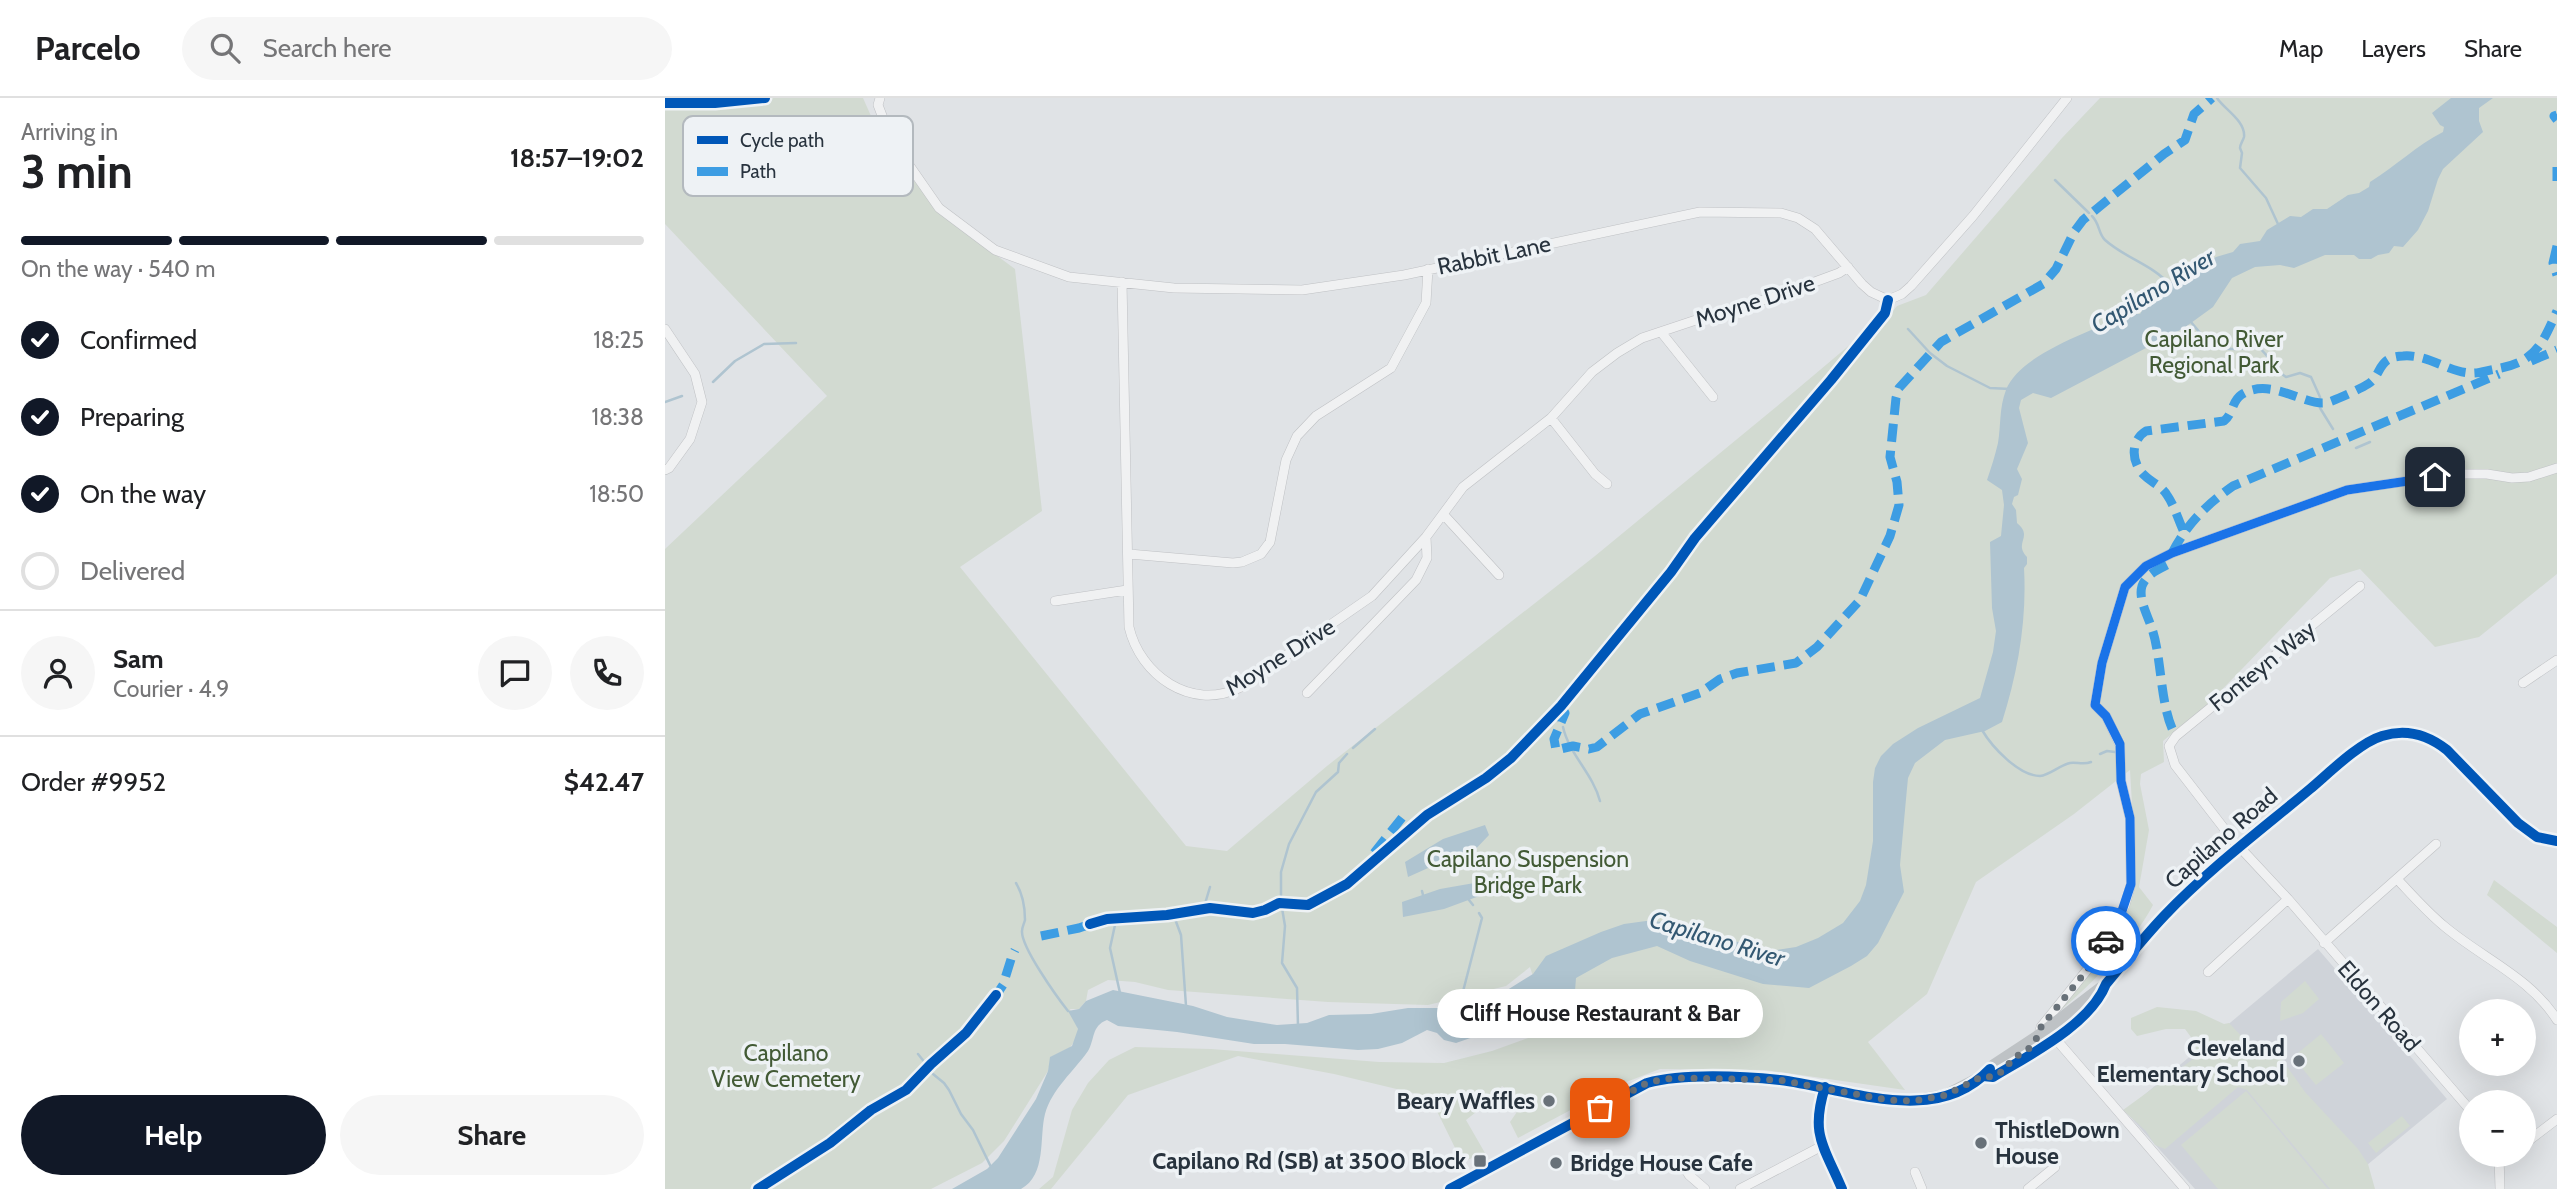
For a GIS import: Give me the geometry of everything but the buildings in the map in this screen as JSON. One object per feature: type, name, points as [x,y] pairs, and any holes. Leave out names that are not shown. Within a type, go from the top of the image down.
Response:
[{"type":"main road","points":[[665,103],[715,103],[765,98]]},
{"type":"main road","name":"Capilano Road","points":[[1450,1189],[1647,1083],[1663,1079],[1707,1077],[1779,1080],[1888,1100],[1913,1101],[1946,1095],[1983,1076],[1994,1065],[2038,1036],[2106,984],[2162,918],[2240,847],[2367,743],[2381,736],[2402,732],[2425,736],[2435,741],[2518,823],[2537,837],[2557,841]]},
{"type":"main road","name":"Capilano Road","points":[[1983,1076],[1993,1077],[2056,1038],[2101,997],[2106,984]]},
{"type":"main road","points":[[2056,1038],[2060,1028],[2070,1021],[2078,1004]]},
{"type":"main road","points":[[2006,1069],[2011,1060],[2031,1047],[2038,1036]]},
{"type":"main road","points":[[1825,1087],[1818,1109],[1818,1132],[1842,1189]]},
{"type":"street","name":"Rabbit Lane","points":[[913,171],[939,208],[995,250],[1069,277],[1174,288],[1302,290],[1404,275],[1700,212],[1781,212],[1798,218],[1815,229],[1862,284],[1879,297],[1888,300],[1902,294],[1973,216],[2067,98]]},
{"type":"street","name":"Moyne Drive","points":[[1122,282],[1125,492],[1132,638],[1147,665],[1177,689],[1198,695],[1219,696],[1239,688],[1372,596],[1426,537],[1463,487],[1551,418],[1582,382],[1607,360],[1642,338],[1771,298],[1848,267]]},
{"type":"street","points":[[1129,554],[1233,563],[1261,554],[1270,542],[1286,460],[1297,436],[1316,416],[1391,368],[1426,303],[1428,269]]},
{"type":"street","points":[[665,329],[695,374],[702,402],[690,439],[665,470]]},
{"type":"street","name":"Moyne Drive","points":[[1661,332],[1713,397]]},
{"type":"street","points":[[1551,418],[1595,474],[1607,484]]},
{"type":"street","points":[[2185,1189],[2056,1038],[2050,1035],[2038,1036],[2041,1027],[2087,970],[2113,930],[2131,884],[2130,818],[2121,781],[2120,744],[2106,716],[2095,705],[2102,663],[2122,596],[2129,582],[2146,566],[2172,553],[2347,490],[2455,474],[2529,477],[2557,468]]},
{"type":"street","points":[[1443,514],[1499,575]]},
{"type":"street","name":"Moyne Drive","points":[[1307,693],[1416,580],[1427,558],[1426,537]]},
{"type":"street","name":"Fonteyn Way","points":[[2169,749],[2176,736],[2360,586]]},
{"type":"street","points":[[1055,601],[1128,590]]},
{"type":"street","points":[[2523,683],[2557,660]]},
{"type":"street","name":"Eldon Road","points":[[2169,749],[2175,765],[2240,847],[2459,1097]]},
{"type":"street","points":[[2324,943],[2436,844]]},
{"type":"street","points":[[2398,880],[2445,927],[2534,991],[2557,1020]]},
{"type":"street","points":[[2208,972],[2288,899]]},
{"type":"street","points":[[2536,1135],[2557,1119]]},
{"type":"street","points":[[1740,1189],[1822,1146]]},
{"type":"street","points":[[1681,1161],[1689,1175],[1705,1189]]},
{"type":"street","points":[[2028,1189],[2055,1167]]},
{"type":"street","points":[[2500,1189],[2501,1167]]},
{"type":"street","points":[[1915,1172],[1922,1189]]},
{"type":"shaded area","name":"Cleveland Elementary School","points":[[2318,949],[2447,1099],[2361,1170],[2370,1189],[2195,1189],[2125,1111]]},
{"type":"green space","name":"Capilano River Regional Park","points":[[665,98],[863,98],[871,116],[683,116],[683,196],[913,196],[913,180],[942,215],[1015,269],[1042,511],[960,567],[1186,846],[1227,851],[1327,766],[1595,556],[1782,402],[1865,332],[1882,307],[1885,308],[1843,362],[1854,356],[1897,306],[1926,295],[2100,98],[2557,98],[2557,574],[2479,637],[2435,647],[2360,569],[2330,578],[2209,703],[2163,741],[2164,762],[2141,774],[2140,784],[2149,830],[2139,887],[2153,905],[2123,949],[2059,1012],[2114,937],[2129,905],[2133,821],[2130,770],[2074,814],[1976,882],[1927,994],[1868,1042],[1905,1090],[1765,1070],[1660,1069],[1616,1086],[1518,1138],[1510,1122],[1519,1109],[1513,1095],[1502,1086],[1490,1101],[1466,1120],[1485,1153],[1462,1162],[1430,1097],[1334,1074],[1238,1056],[1128,1095],[1051,1189],[1039,1189],[1053,1177],[1072,1110],[1088,1083],[1109,1060],[1135,1047],[1211,1049],[1379,1062],[1444,1063],[1492,1051],[1550,1030],[1530,967],[1506,986],[1428,1005],[1328,1002],[1168,990],[1135,982],[1108,980],[1088,990],[1086,1001],[1079,1009],[1070,1009],[1078,1036],[1069,1049],[1051,1057],[1048,1071],[1004,1141],[982,1163],[931,1189],[665,1189],[665,549],[827,396],[665,224]]},
{"type":"green space","points":[[2494,880],[2557,927],[2557,953],[2487,895]]},
{"type":"green space","points":[[2305,981],[2319,999],[2303,1013],[2280,1021],[2281,1002]]},
{"type":"green space","points":[[2157,1007],[2196,1011],[2224,1024],[2229,1023],[2250,1045],[2262,1043],[2273,1047],[2305,1092],[2358,1149],[2368,1164],[2375,1189],[2330,1189],[2247,1090],[2238,1087],[2165,1149],[2155,1145],[2146,1131],[2123,1110],[2196,1057],[2196,1044],[2185,1029],[2166,1029],[2137,1036],[2131,1029],[2131,1018]]},
{"type":"green space","points":[[2321,1034],[2344,1063],[2316,1085],[2293,1057]]},
{"type":"green space","points":[[2246,1091],[2328,1189],[2218,1189],[2181,1145]]},
{"type":"green space","points":[[2402,1116],[2410,1126],[2376,1153],[2368,1143]]},
{"type":"water","name":"Capilano River","points":[[2451,98],[2493,98],[2479,108],[2479,121],[2483,132],[2443,169],[2428,211],[2418,230],[2403,247],[2394,246],[2389,253],[2371,259],[2359,259],[2354,255],[2325,255],[2294,268],[2280,265],[2255,267],[2232,278],[2213,307],[2184,328],[2051,398],[2033,393],[2021,400],[2019,408],[2028,443],[2017,469],[2022,479],[2018,495],[2014,497],[2012,504],[2016,510],[2017,523],[2024,532],[2022,547],[2027,564],[2024,568],[2020,646],[2008,703],[2002,722],[1985,731],[1945,740],[1915,763],[1908,778],[1900,865],[1904,892],[1878,943],[1867,956],[1809,988],[1763,984],[1690,961],[1657,946],[1612,958],[1576,978],[1574,1004],[1537,1027],[1505,1026],[1456,1043],[1444,1040],[1437,1033],[1427,1030],[1402,1043],[1378,1049],[1254,1044],[1118,1026],[1107,1020],[1098,1026],[1088,1051],[1048,1105],[1043,1123],[1041,1155],[1035,1175],[1029,1183],[1021,1189],[952,1189],[987,1169],[998,1158],[1036,1099],[1048,1071],[1050,1057],[1072,1046],[1078,1029],[1068,1011],[1079,1009],[1086,1001],[1113,990],[1193,1006],[1227,1017],[1277,1025],[1307,1023],[1329,1015],[1371,1014],[1408,1008],[1447,1008],[1488,1002],[1533,974],[1546,956],[1624,924],[1667,922],[1770,951],[1796,947],[1843,923],[1860,901],[1866,885],[1873,841],[1873,782],[1875,768],[1881,756],[1893,744],[1918,728],[1980,698],[1996,631],[1992,608],[1990,542],[2001,536],[2004,505],[2002,490],[1987,480],[1998,443],[2004,397],[2014,377],[2027,365],[2061,344],[2132,313],[2140,314],[2161,286],[2185,277],[2216,257],[2233,252],[2240,244],[2260,241],[2267,230],[2290,216],[2301,217],[2313,209],[2327,209],[2348,195],[2369,187],[2370,182],[2443,132],[2444,127],[2432,113]]},
{"type":"water","points":[[1485,825],[1489,835],[1469,856],[1446,860],[1408,877],[1405,862],[1443,839]]},
{"type":"water","points":[[1480,882],[1482,895],[1444,909],[1403,917],[1402,902],[1440,889]]},
{"type":"waterway","points":[[2217,98],[2242,126],[2244,137],[2240,147],[2240,168],[2266,198],[2278,224]]},
{"type":"waterway","points":[[2055,180],[2089,213]]},
{"type":"waterway","name":"Capilano River","points":[[2092,216],[2105,240],[2155,272],[2170,285]]},
{"type":"waterway","points":[[2191,322],[2205,339],[2215,346],[2228,349],[2259,347],[2272,367],[2286,377],[2300,373],[2311,377],[2320,397],[2320,408],[2333,429]]},
{"type":"waterway","points":[[1908,329],[1930,353],[1947,366],[1990,388],[2010,389]]},
{"type":"waterway","points":[[713,382],[735,361],[764,344],[796,343]]},
{"type":"waterway","points":[[665,402],[682,396]]},
{"type":"waterway","points":[[2356,448],[2370,442]]},
{"type":"waterway","points":[[1558,721],[1560,714]]},
{"type":"waterway","points":[[1563,727],[1570,746],[1597,791],[1600,801]]},
{"type":"waterway","points":[[1353,748],[1375,729]]},
{"type":"waterway","points":[[1982,730],[2007,759],[2032,775],[2044,775],[2070,763],[2091,762]]},
{"type":"waterway","points":[[2100,754],[2115,752]]},
{"type":"waterway","points":[[1281,899],[1281,872],[1289,844],[1316,792],[1338,772],[1339,763],[1347,754]]},
{"type":"waterway","points":[[1016,883],[1024,906],[1025,920],[1022,931],[1027,948],[1068,1011]]},
{"type":"waterway","points":[[1177,911],[1204,907],[1210,887]]},
{"type":"waterway","points":[[1422,891],[1423,895]]},
{"type":"waterway","points":[[1469,900],[1473,905]]},
{"type":"waterway","points":[[1282,908],[1285,926],[1282,963],[1297,988],[1298,1026]]},
{"type":"waterway","points":[[1459,1007],[1482,918],[1479,913]]},
{"type":"waterway","points":[[1175,919],[1181,935],[1186,1006]]},
{"type":"waterway","points":[[1115,925],[1110,948],[1120,993]]},
{"type":"waterway","points":[[918,1054],[926,1064]]},
{"type":"waterway","points":[[933,1074],[949,1090],[991,1167]]},
{"type":"marked path","points":[[1561,706],[1565,713],[1554,739],[1556,750],[1573,746],[1589,749],[1597,747],[1640,714],[1700,693],[1720,679],[1737,673],[1796,663],[1817,647],[1860,600],[1890,536],[1899,505],[1897,482],[1890,457],[1899,388],[1941,342],[2043,284],[2056,269],[2083,220],[2185,140],[2194,114],[2212,98]]},
{"type":"marked path","points":[[2557,115],[2554,116],[2557,120]]},
{"type":"marked path","points":[[2557,167],[2557,181]]},
{"type":"marked path","points":[[2557,246],[2553,263],[2557,275]]},
{"type":"marked path","points":[[2183,530],[2167,495],[2138,468],[2134,456],[2135,445],[2146,431],[2224,421],[2238,398],[2252,390],[2276,390],[2310,401],[2329,402],[2368,384],[2384,363],[2394,357],[2412,356],[2470,373],[2509,366],[2520,362],[2536,350],[2557,311]]},
{"type":"marked path","points":[[2531,361],[2557,350]]},
{"type":"marked path","points":[[2172,553],[2198,516],[2233,486],[2499,374]]},
{"type":"marked path","points":[[2167,565],[2146,579],[2141,596],[2155,641],[2167,713],[2176,736]]},
{"type":"marked path","points":[[1374,853],[1405,814]]},
{"type":"marked path","points":[[1041,936],[1096,922]]},
{"type":"marked path","points":[[993,1000],[1003,985],[1015,950]]},
{"type":"cycle path","points":[[665,103],[715,103],[765,98]]},
{"type":"cycle path","points":[[1090,924],[1107,919],[1167,915],[1210,908],[1253,913],[1279,903],[1308,905],[1347,884],[1427,815],[1486,778],[1511,758],[1561,706],[1671,572],[1695,538],[1885,313],[1888,300]]},
{"type":"cycle path","points":[[1983,1076],[1993,1077],[2073,1026],[2087,1013],[2106,984],[2142,940],[2182,898],[2345,759],[2382,736],[2409,733],[2432,740],[2447,750],[2518,823],[2537,837],[2557,841]]},
{"type":"cycle path","points":[[758,1189],[830,1143],[871,1110],[906,1090],[966,1033],[996,995]]},
{"type":"cycle path","points":[[1450,1189],[1647,1083],[1695,1077],[1748,1077],[1806,1084],[1889,1100],[1917,1101],[1943,1097],[1968,1087],[1990,1069]]},
{"type":"cycle path","points":[[1825,1087],[1819,1129],[1842,1189]]},
{"type":"way so far","points":[[1600,1108],[1647,1083],[1663,1079],[1707,1077],[1779,1080],[1888,1100],[1913,1101],[1946,1095],[1983,1076],[1993,1077],[2006,1069],[2011,1060],[2031,1047],[2041,1027],[2060,1006],[2106,941]]},
{"type":"place","name":"Cleveland Elementary School","points":[[2299,1061]]},
{"type":"place","name":"Beary Waffles","points":[[1549,1101]]},
{"type":"place","name":"Cliff House Restaurant & Bar","points":[[1600,1108]]},
{"type":"place","name":"ThistleDown House","points":[[1981,1143]]},
{"type":"place","name":"Capilano Rd (SB) at 3500 Block","points":[[1480,1161]]},
{"type":"place","name":"Bridge House Cafe","points":[[1556,1163]]},
{"type":"route","points":[[2106,941],[2120,917],[2131,884],[2130,818],[2121,781],[2120,744],[2106,716],[2095,705],[2097,682],[2125,587],[2146,566],[2172,553],[2295,508],[2347,490],[2435,477]]},
{"type":"park label","name":"Capilano Suspension Bridge Park","points":[[1528,872]]},
{"type":"park label","name":"Capilano View Cemetery","points":[[786,1066]]}]
